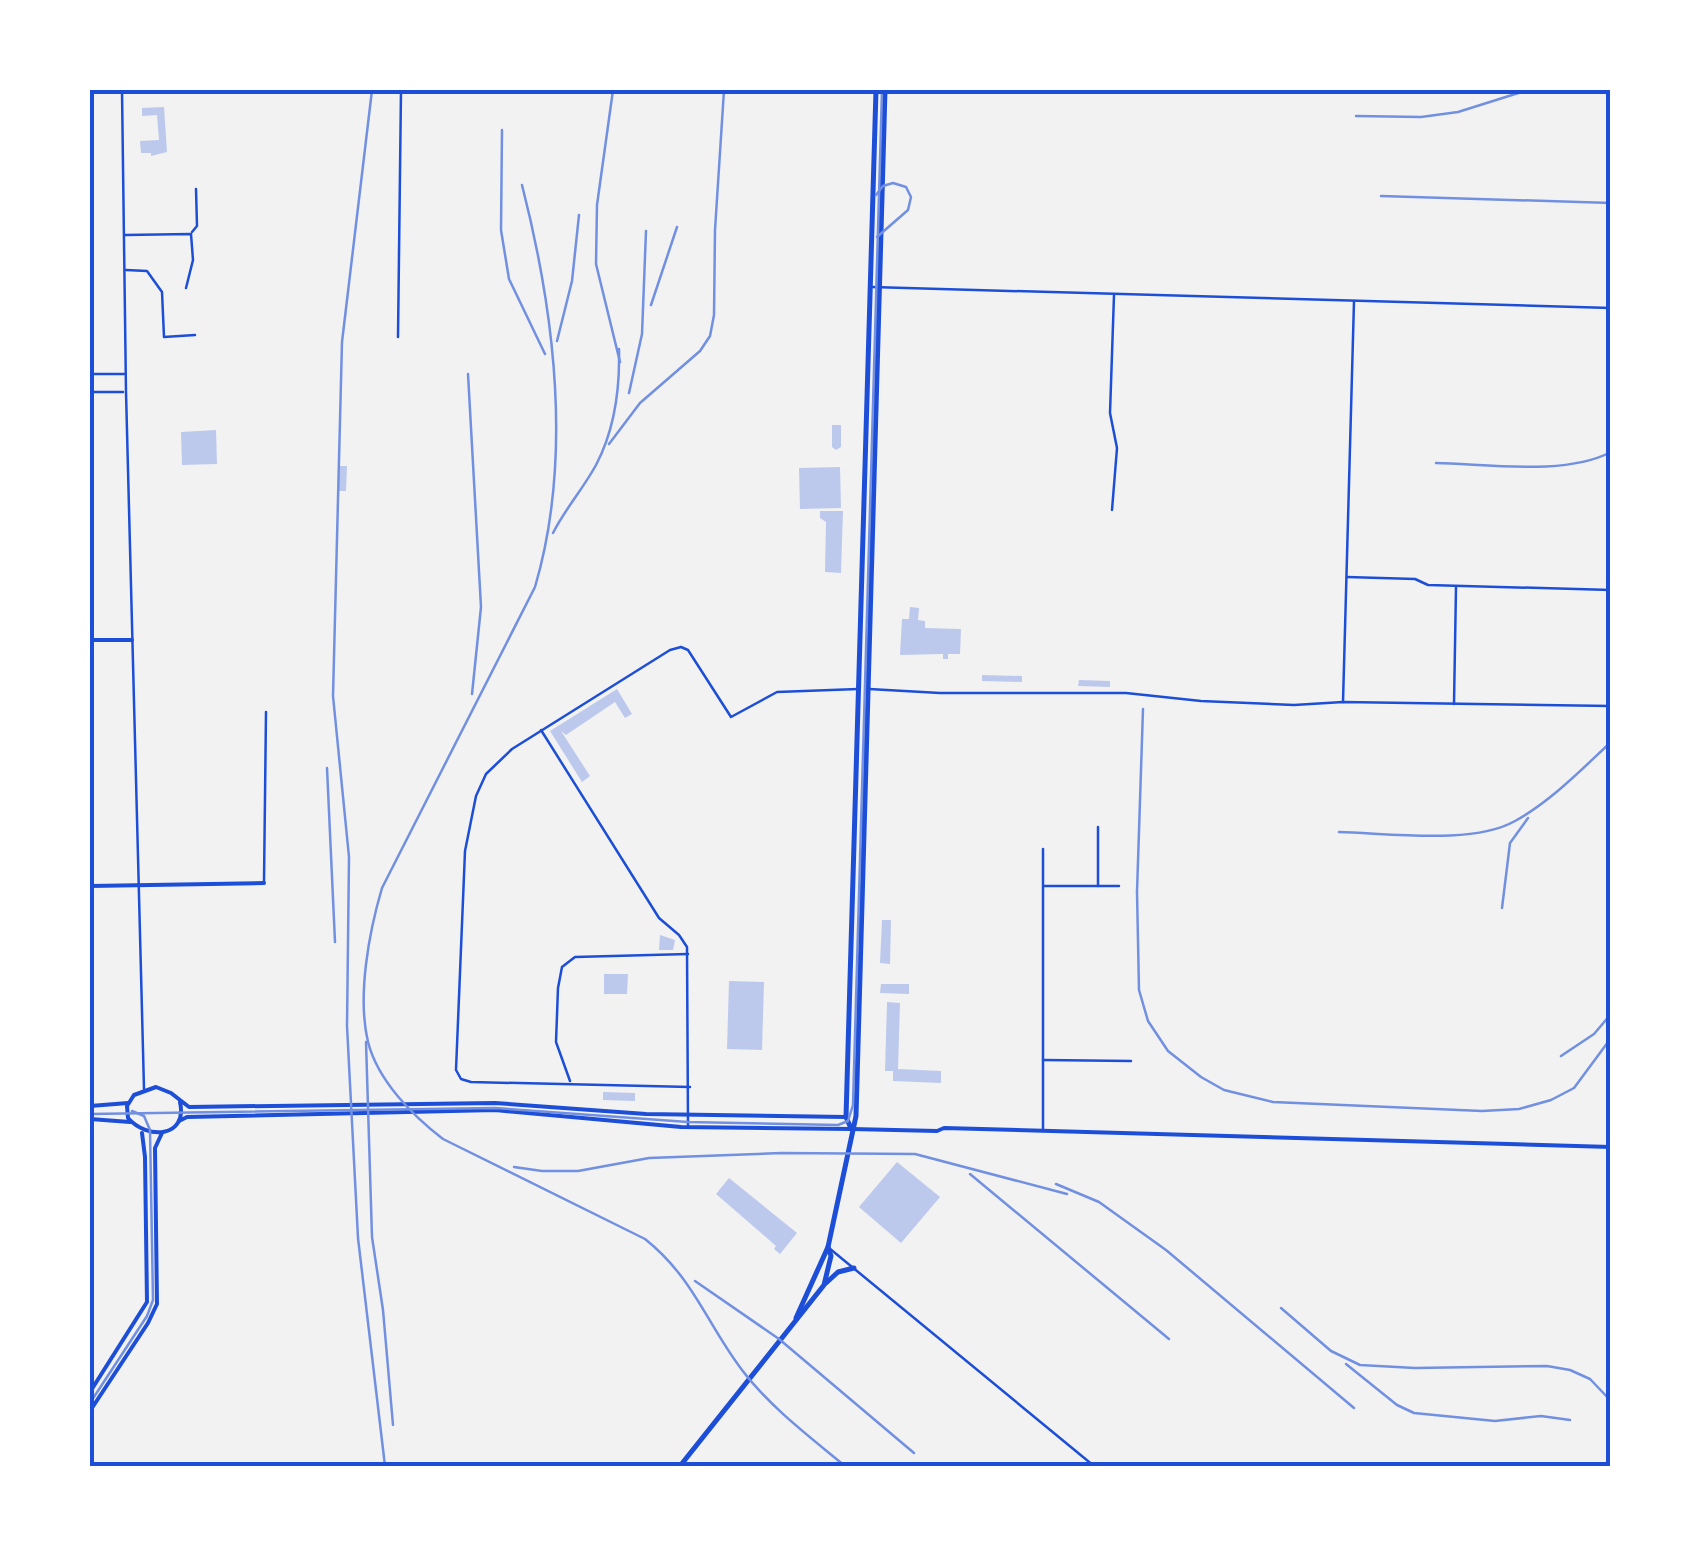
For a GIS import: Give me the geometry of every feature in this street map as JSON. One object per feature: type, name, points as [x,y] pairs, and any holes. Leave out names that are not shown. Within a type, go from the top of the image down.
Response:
[{"type":"main road","points":[[852,1128],[846,1117],[876,90]]},
{"type":"main road","points":[[796,1318],[828,1247],[845,1179],[857,1084],[885,90]]},
{"type":"main road","points":[[875,137],[884,136]]},
{"type":"main road","points":[[90,640],[132,640]]},
{"type":"main road","points":[[860,689],[868,689]]},
{"type":"main road","points":[[90,886],[264,883]]},
{"type":"main road","points":[[852,910],[862,910]]},
{"type":"main road","points":[[90,1106],[128,1103],[144,1089],[164,1090],[189,1107],[495,1107],[846,1117]]},
{"type":"main road","points":[[179,1121],[180,1102]]},
{"type":"main road","points":[[128,1103],[126,1113],[130,1122]]},
{"type":"main road","points":[[90,1411],[148,1323],[156,1304],[155,1148],[162,1133],[186,1116],[495,1107],[688,1126],[1611,1147]]},
{"type":"main road","points":[[90,1119],[124,1119],[145,1140],[147,1302],[90,1392]]},
{"type":"main road","points":[[139,1130],[162,1133]]},
{"type":"main road","points":[[824,1285],[831,1256],[828,1247]]},
{"type":"main road","points":[[680,1466],[824,1285],[838,1272],[854,1268]]},
{"type":"street","points":[[122,90],[125,374],[144,1089]]},
{"type":"street","points":[[398,337],[401,90]]},
{"type":"street","points":[[186,288],[192,270],[191,234],[197,226],[196,189]]},
{"type":"street","points":[[123,235],[191,234]]},
{"type":"street","points":[[124,270],[146,271],[162,292],[164,337],[195,334]]},
{"type":"street","points":[[870,287],[1611,308]]},
{"type":"street","points":[[1112,510],[1117,448],[1110,413],[1114,293]]},
{"type":"street","points":[[1344,702],[1354,300]]},
{"type":"street","points":[[90,374],[125,374]]},
{"type":"street","points":[[90,392],[126,392]]},
{"type":"street","points":[[1346,577],[1415,579],[1428,585],[1611,590]]},
{"type":"street","points":[[1454,706],[1456,586]]},
{"type":"street","points":[[690,1087],[461,1079],[456,1070],[466,852],[476,796],[496,762],[670,650],[688,650],[731,717],[778,692],[860,689]]},
{"type":"street","points":[[868,689],[1126,693],[1294,705],[1344,702],[1611,706]]},
{"type":"street","points":[[264,883],[266,712]]},
{"type":"street","points":[[541,730],[660,918],[679,935],[690,954],[688,1126]]},
{"type":"street","points":[[1098,827],[1098,886]]},
{"type":"street","points":[[1042,1132],[1043,848]]},
{"type":"street","points":[[1043,886],[1120,886]]},
{"type":"street","points":[[571,1084],[556,1042],[562,967],[575,957],[690,954]]},
{"type":"street","points":[[1041,1060],[1131,1062]]},
{"type":"street","points":[[828,1247],[1094,1466]]},
{"type":"building","points":[[164,107],[167,152],[151,156],[141,153],[140,141],[159,140],[157,115],[142,116],[142,108]]},
{"type":"building","points":[[832,425],[841,425],[841,447],[836,450],[832,447]]},
{"type":"building","points":[[216,430],[217,464],[182,465],[181,432]]},
{"type":"building","points":[[339,466],[347,466],[346,491],[339,491]]},
{"type":"building","points":[[840,467],[841,508],[800,509],[799,468]]},
{"type":"building","points":[[820,511],[843,511],[841,573],[825,572],[826,522],[820,518]]},
{"type":"building","points":[[910,607],[919,608],[918,620],[925,621],[925,628],[961,629],[960,654],[948,654],[948,659],[943,659],[943,654],[900,655],[902,619],[909,619]]},
{"type":"building","points":[[982,675],[1022,676],[1022,682],[982,681]]},
{"type":"building","points":[[1079,680],[1110,681],[1110,687],[1078,686]]},
{"type":"building","points":[[617,689],[632,714],[625,718],[615,702],[566,735],[561,731],[590,776],[582,782],[550,731]]},
{"type":"building","points":[[882,920],[891,920],[890,964],[880,963]]},
{"type":"building","points":[[660,935],[675,940],[673,950],[659,950]]},
{"type":"building","points":[[604,974],[628,974],[627,994],[604,994]]},
{"type":"building","points":[[729,981],[764,982],[762,1050],[727,1049]]},
{"type":"building","points":[[881,984],[909,984],[909,994],[880,993]]},
{"type":"building","points":[[887,1002],[900,1003],[898,1069],[941,1071],[941,1083],[893,1081],[893,1071],[885,1071]]},
{"type":"building","points":[[603,1092],[635,1093],[635,1101],[603,1100]]},
{"type":"building","points":[[897,1162],[940,1197],[901,1243],[859,1207]]},
{"type":"building","points":[[729,1178],[797,1233],[780,1254],[774,1249],[776,1246],[716,1194]]},
{"type":"tram line","points":[[90,1114],[495,1108],[688,1122],[838,1125],[848,1121],[853,1105],[882,90]]},
{"type":"tram line","points":[[876,195],[883,186],[893,183],[906,187],[911,197],[908,210],[877,237]]},
{"type":"tram line","points":[[90,1403],[147,1316],[153,1300],[150,1130],[144,1116],[132,1111]]},
{"type":"railway","points":[[372,90],[342,342],[333,696],[349,857],[347,1026],[358,1238],[385,1466]]},
{"type":"railway","points":[[613,90],[597,205],[596,264],[620,362]]},
{"type":"railway","points":[[609,444],[640,403],[700,351],[710,336],[724,90]]},
{"type":"railway","points":[[1356,116],[1421,117],[1458,112],[1528,90]]},
{"type":"railway","points":[[502,130],[501,230],[509,279],[545,354]]},
{"type":"railway","points":[[522,185],[543,284],[555,386],[554,488],[547,538],[535,587],[382,888],[366,964],[364,1005],[368,1042],[380,1070],[398,1096],[443,1139],[645,1239],[662,1254],[688,1285],[753,1384],[845,1466]]},
{"type":"railway","points":[[1381,196],[1611,203]]},
{"type":"railway","points":[[557,341],[572,281],[579,215]]},
{"type":"railway","points":[[651,305],[677,227]]},
{"type":"railway","points":[[629,393],[642,334],[646,231]]},
{"type":"railway","points":[[553,533],[596,465],[608,437],[617,394],[619,349]]},
{"type":"railway","points":[[468,374],[481,607],[472,694]]},
{"type":"railway","points":[[1436,463],[1549,466],[1572,464],[1611,452]]},
{"type":"railway","points":[[1143,709],[1137,892],[1139,990],[1148,1021],[1168,1051],[1201,1077],[1224,1090],[1273,1102],[1482,1111],[1519,1109],[1551,1100],[1574,1088],[1611,1038]]},
{"type":"railway","points":[[1339,832],[1430,836],[1497,828],[1541,804],[1611,742]]},
{"type":"railway","points":[[327,768],[335,942]]},
{"type":"railway","points":[[1502,908],[1510,843],[1528,818]]},
{"type":"railway","points":[[1561,1056],[1594,1034],[1611,1014]]},
{"type":"railway","points":[[366,1042],[372,1237],[393,1425]]},
{"type":"railway","points":[[514,1167],[578,1171],[649,1158],[781,1153],[915,1154],[1067,1194]]},
{"type":"railway","points":[[970,1174],[1169,1339]]},
{"type":"railway","points":[[1056,1184],[1099,1202],[1166,1250],[1354,1408]]},
{"type":"railway","points":[[695,1281],[779,1339],[914,1453]]},
{"type":"railway","points":[[1281,1308],[1331,1351],[1360,1365],[1547,1366],[1590,1379],[1611,1401]]},
{"type":"railway","points":[[1346,1364],[1397,1405],[1414,1413],[1495,1421],[1541,1416],[1570,1420]]}]
